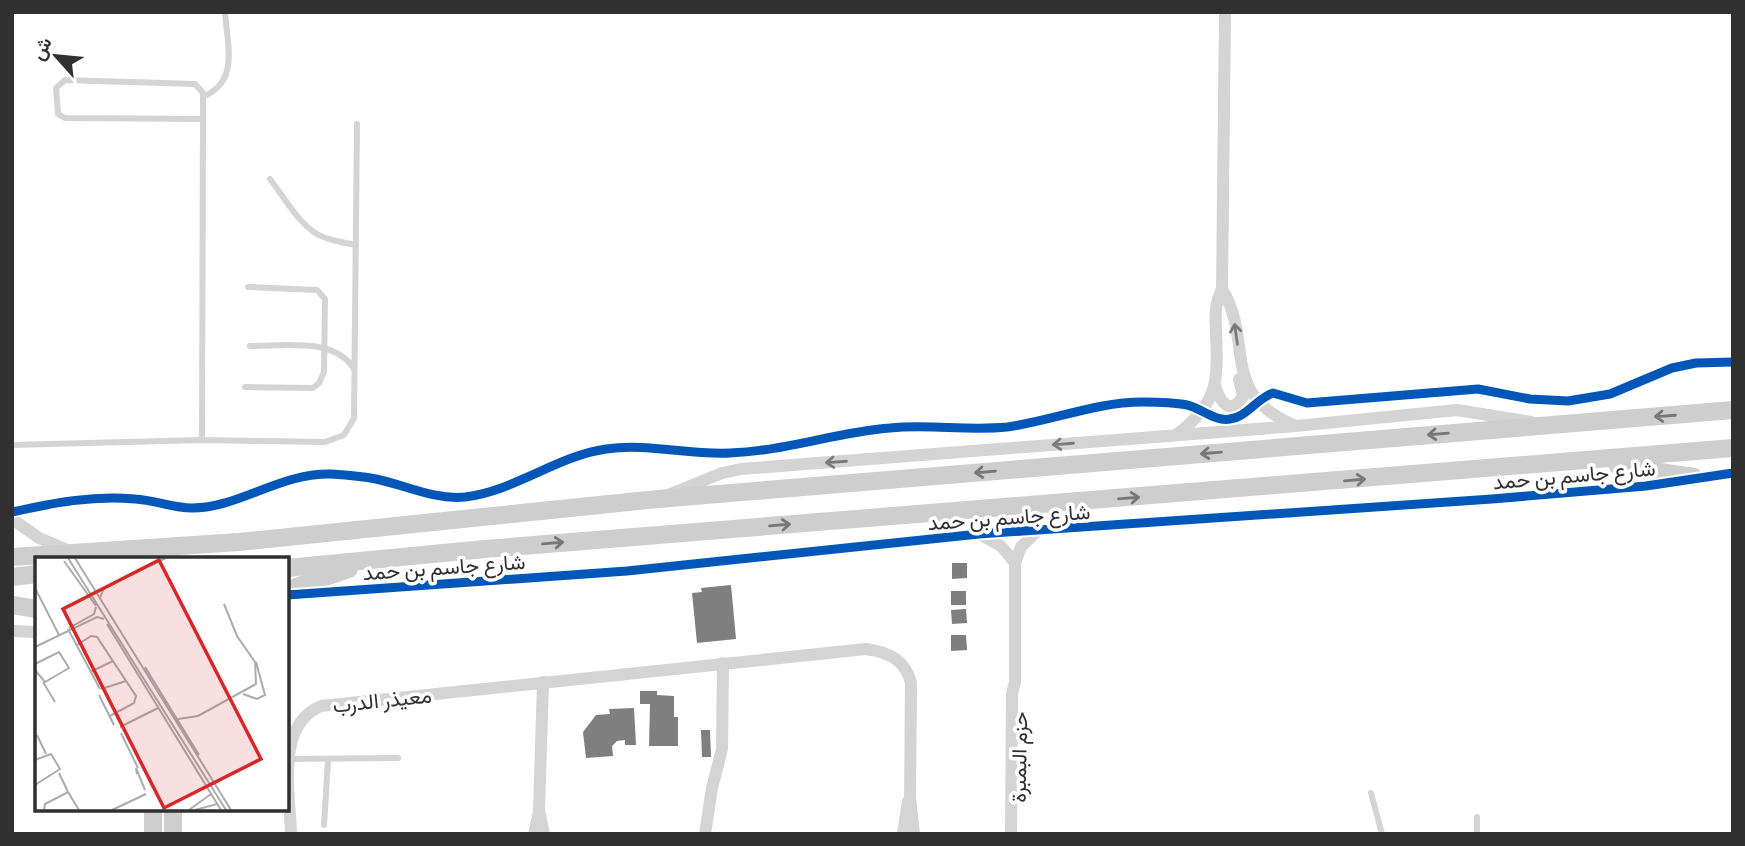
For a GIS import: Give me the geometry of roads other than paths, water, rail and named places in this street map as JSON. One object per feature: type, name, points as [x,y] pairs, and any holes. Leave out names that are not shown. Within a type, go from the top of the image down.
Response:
[{"type":"main road","name":"شارع جاسم بن حمد","points":[[12,557],[239,542],[658,499],[1733,410]]},
{"type":"main road","name":"شارع جاسم بن حمد","points":[[289,568],[366,559],[1733,448]]},
{"type":"main road","points":[[1590,461],[1694,477]]},
{"type":"main road","points":[[156,557],[180,546]]},
{"type":"main road","points":[[289,592],[296,587],[345,571],[366,559]]},
{"type":"main road","points":[[12,577],[35,574]]},
{"type":"main road","points":[[12,599],[35,596]]},
{"type":"main road","points":[[12,605],[35,609]]},
{"type":"main road","points":[[153,811],[153,834]]},
{"type":"main road","points":[[173,811],[173,834]]},
{"type":"street","points":[[1176,436],[1203,411],[1215,384],[1218,366],[1215,307],[1222,289],[1225,12]]},
{"type":"street","points":[[1222,289],[1232,306],[1240,362],[1246,383],[1258,402],[1282,420],[1296,426]]},
{"type":"street","points":[[1215,384],[1222,402],[1229,405],[1239,402],[1243,392],[1238,373],[1240,362]]},
{"type":"street","name":"شارع جاسم بن حمد","points":[[658,499],[702,480],[741,469],[1176,436],[1457,410],[1545,425]]},
{"type":"street","name":"شارع جاسم بن حمد","points":[[289,594],[627,570],[979,534],[1492,499],[1646,486],[1733,473]]},
{"type":"street","points":[[12,519],[39,538],[76,553]]},
{"type":"street","points":[[979,534],[1001,546],[1014,563],[1024,542],[1037,531]]},
{"type":"street","name":"حزم البمبرة","points":[[1011,834],[1019,693],[1015,682],[1014,563]]},
{"type":"street","points":[[12,631],[35,632]]},
{"type":"street","name":"معيذر الدرب","points":[[291,834],[289,744],[306,713],[321,706],[866,649],[880,651],[897,659],[904,665],[911,683],[909,798],[903,834]]},
{"type":"street","points":[[705,833],[722,749],[723,663]]},
{"type":"street","points":[[543,682],[539,811],[544,834]]},
{"type":"street","name":"معيذر الدرب","points":[[909,798],[914,834]]},
{"type":"street","points":[[534,834],[539,811]]},
{"type":"street","name":"حزم البمبرة","points":[[1014,815],[1018,834]]},
{"type":"lane","points":[[203,97],[216,90],[228,74],[225,12]]},
{"type":"lane","points":[[202,440],[203,120],[203,97],[201,89],[191,83],[65,80],[56,88],[57,110],[65,118],[203,120]]},
{"type":"lane","points":[[12,445],[202,440],[326,442],[338,438],[348,430],[354,418],[357,124]]},
{"type":"lane","points":[[270,179],[309,228],[328,239],[355,245]]},
{"type":"lane","points":[[244,387],[313,388],[319,383],[324,372],[323,294],[317,290],[248,287]]},
{"type":"lane","points":[[250,346],[324,347],[338,352],[354,369]]},
{"type":"lane","points":[[289,759],[398,758]]},
{"type":"lane","points":[[324,825],[328,760]]},
{"type":"lane","points":[[1371,793],[1382,834]]},
{"type":"lane","points":[[1477,817],[1477,834]]}]
